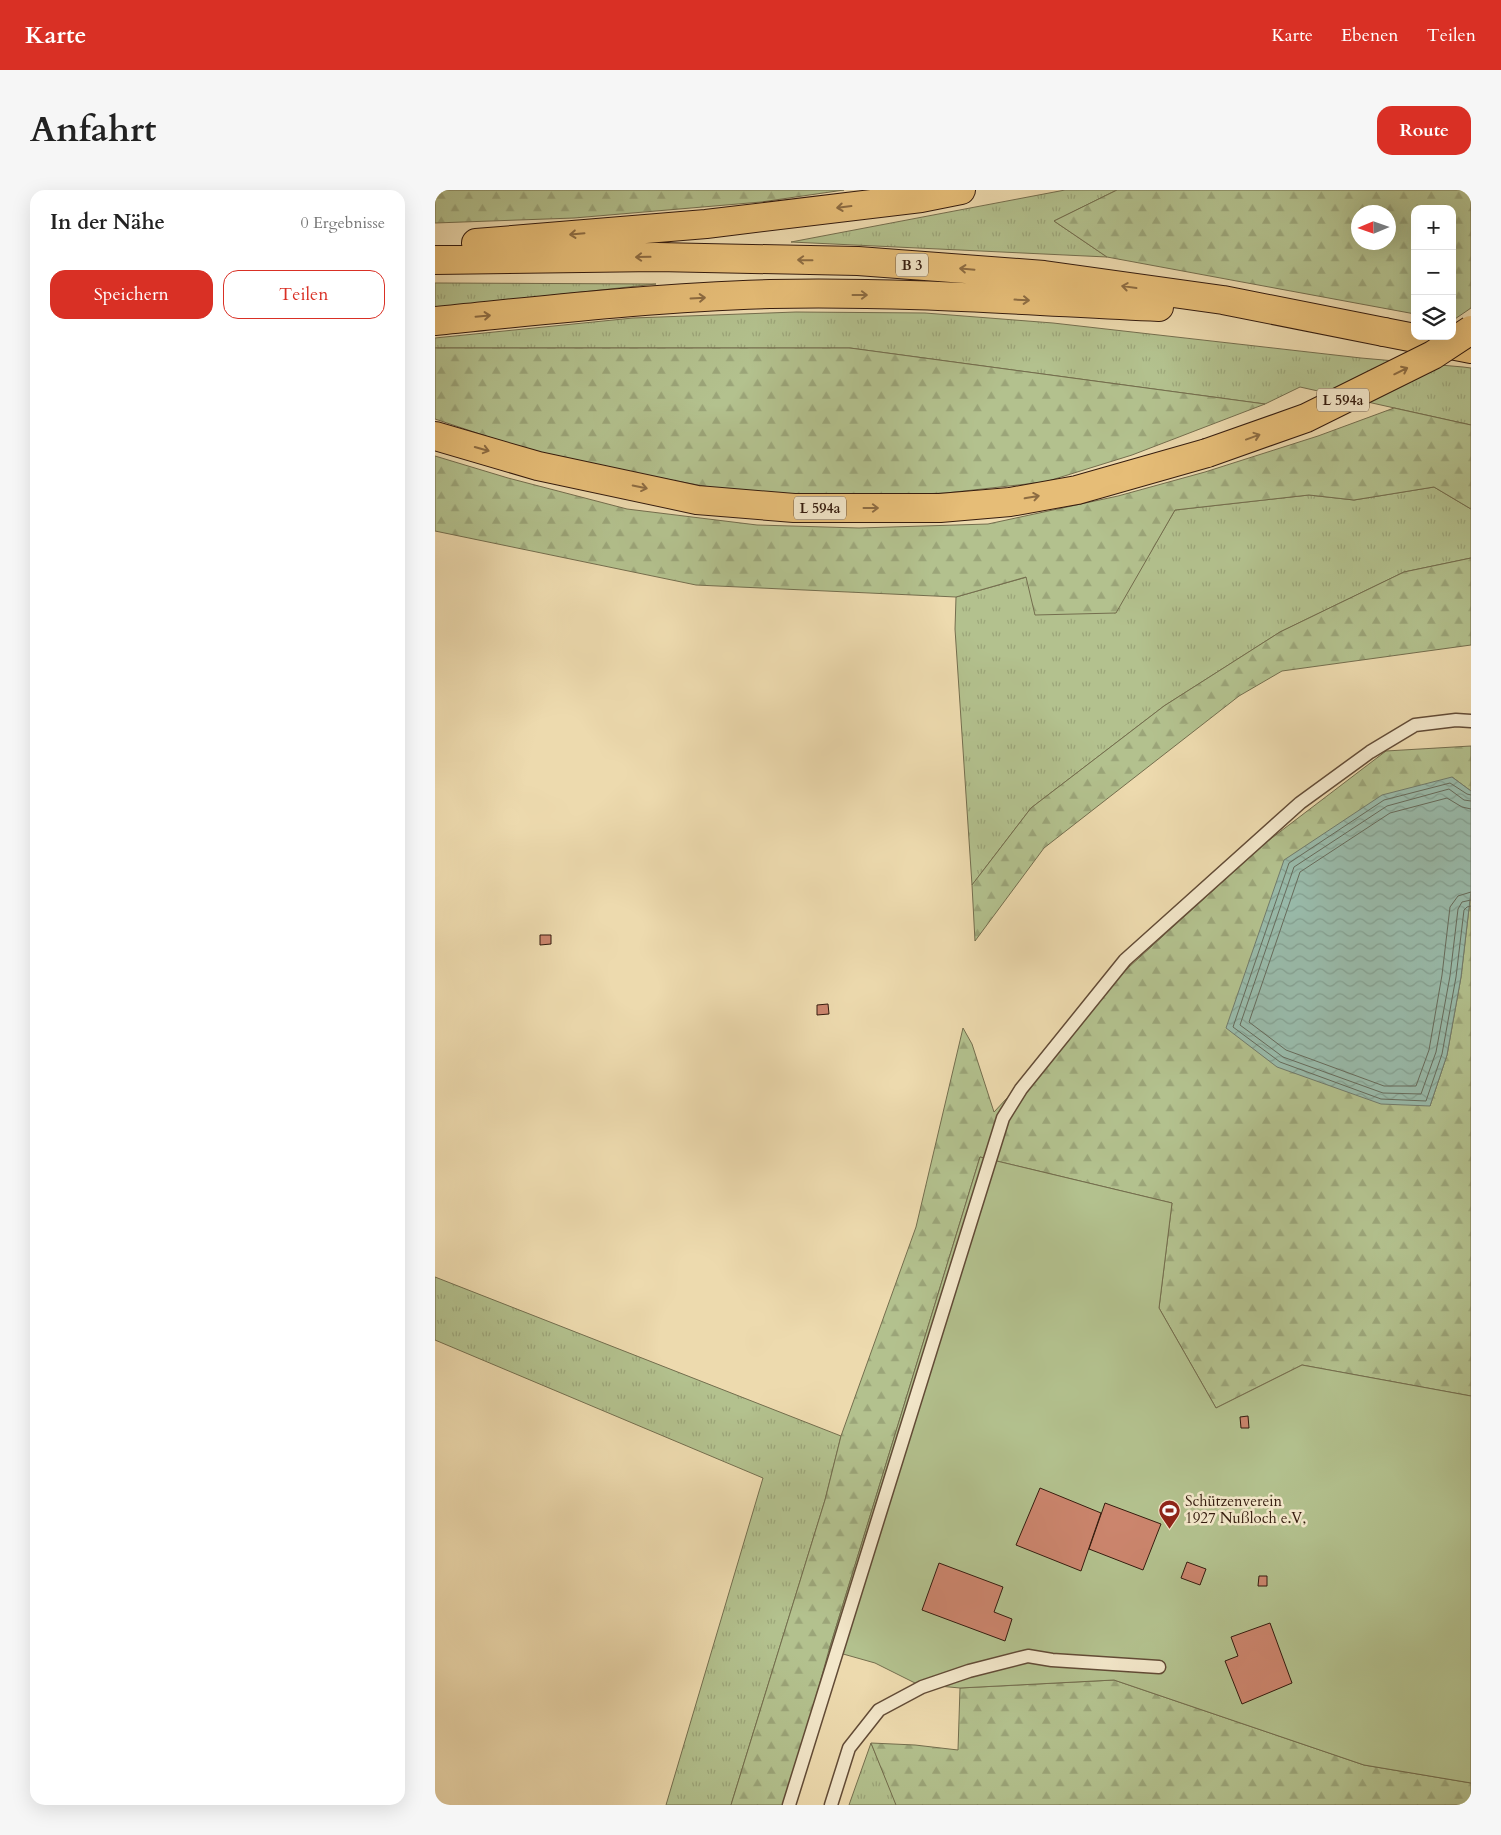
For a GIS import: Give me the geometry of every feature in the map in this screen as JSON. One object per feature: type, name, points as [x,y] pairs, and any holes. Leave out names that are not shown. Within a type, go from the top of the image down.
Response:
[{"type":"main road","points":[[435,247],[706,224],[921,198],[961,190]]},
{"type":"main road","name":"B 3","points":[[435,260],[657,257],[858,261],[1044,275],[1223,300],[1471,349]]},
{"type":"main road","name":"B 3","points":[[435,321],[673,299],[771,294],[933,295],[1223,311],[1384,332]]},
{"type":"main road","name":"L 594a","points":[[435,436],[538,466],[697,500],[794,508],[940,508],[1010,502],[1077,490],[1207,453],[1306,418],[1433,355],[1471,330]]},
{"type":"lane","points":[[789,1805],[1003,1118],[1012,1103],[1021,1089],[1125,960],[1300,803],[1371,752],[1415,725],[1456,720],[1471,721]]},
{"type":"lane","points":[[831,1805],[849,1748],[879,1710],[922,1687],[969,1671],[1028,1656],[1052,1660],[1159,1668]]},
{"type":"green space","points":[[435,190],[844,190],[761,202],[574,218],[435,223]]},
{"type":"green space","points":[[1065,190],[1117,190],[1054,221],[1107,257],[791,242]]},
{"type":"green space","points":[[1117,190],[1471,190],[1471,308],[1456,318],[1456,205],[1411,205],[1411,313],[1107,257],[1054,221]]},
{"type":"green space","points":[[435,283],[440,283],[656,284],[435,308]]},
{"type":"green space","points":[[796,312],[925,313],[1053,323],[1361,358],[1471,368],[1471,425],[1300,387],[1265,404],[850,348],[435,348],[435,338],[633,318]]},
{"type":"green space","points":[[435,348],[850,348],[1265,404],[1132,455],[1045,482],[946,493],[833,497],[714,488],[549,457],[435,419]]},
{"type":"green space","points":[[1394,408],[1471,425],[1471,509],[1434,487],[1354,500],[1309,495],[1175,510],[1116,613],[1035,615],[1026,577],[956,597],[696,585],[435,531],[435,456],[508,478],[627,509],[757,525],[859,528],[988,524],[1118,496],[1205,472],[1318,436]]},
{"type":"green space","points":[[1434,487],[1471,509],[1471,558],[1404,572],[1280,632],[1164,706],[1031,808],[972,885],[955,629],[956,597],[1027,577],[1115,613],[1175,510],[1309,495],[1354,500]]},
{"type":"green space","points":[[1471,558],[1471,645],[1282,671],[1239,696],[1044,848],[975,941],[972,885],[1031,808],[1164,706],[1280,632],[1404,572]]},
{"type":"green space","points":[[1471,746],[1471,791],[1452,777],[1430,1106],[1447,1055],[1461,977],[1471,891],[1471,1396],[1302,1365],[1216,1408],[1159,1308],[1172,1203],[980,1157],[829,1650],[786,1805],[731,1805],[825,1500],[841,1436],[916,1227],[963,1028],[972,1044],[994,1112],[1129,967],[1264,844],[1386,751]]},
{"type":"green space","name":"Schützenverein 1927 Nußloch e.V,","points":[[980,1157],[1172,1203],[1159,1308],[1216,1408],[1302,1365],[1471,1396],[1471,1783],[1364,1765],[1114,1680],[960,1688],[917,1684],[875,1663],[829,1650]]},
{"type":"green space","points":[[435,1277],[841,1436],[825,1500],[731,1805],[666,1805],[763,1478],[435,1340]]},
{"type":"green space","points":[[1114,1680],[1364,1765],[1471,1783],[1471,1805],[896,1805],[871,1743],[915,1745],[958,1750],[960,1688]]},
{"type":"green space","points":[[871,1743],[896,1803],[896,1805],[849,1805]]},
{"type":"water","points":[[1452,777],[1471,791],[1471,891],[1461,977],[1447,1055],[1430,1106],[1381,1104],[1277,1067],[1226,1028],[1284,860],[1382,795]]},
{"type":"building","points":[[540,935],[551,935],[551,944],[540,945]]},
{"type":"building","points":[[828,1004],[829,1014],[817,1015],[817,1005]]},
{"type":"building","points":[[1248,1416],[1249,1428],[1241,1428],[1240,1417]]},
{"type":"building","points":[[1040,1488],[1101,1513],[1081,1571],[1016,1545]]},
{"type":"building","points":[[1105,1503],[1161,1524],[1143,1570],[1089,1549]]},
{"type":"building","points":[[1187,1562],[1206,1569],[1200,1585],[1181,1578]]},
{"type":"building","points":[[939,1563],[1003,1587],[994,1612],[1012,1619],[1005,1641],[922,1610]]},
{"type":"building","points":[[1259,1576],[1267,1576],[1267,1586],[1258,1586]]},
{"type":"building","points":[[1270,1623],[1292,1683],[1242,1704],[1225,1661],[1238,1656],[1231,1637]]},
{"type":"place","name":"Schützenverein 1927 Nußloch e.V,","points":[[1169,1529]]}]
